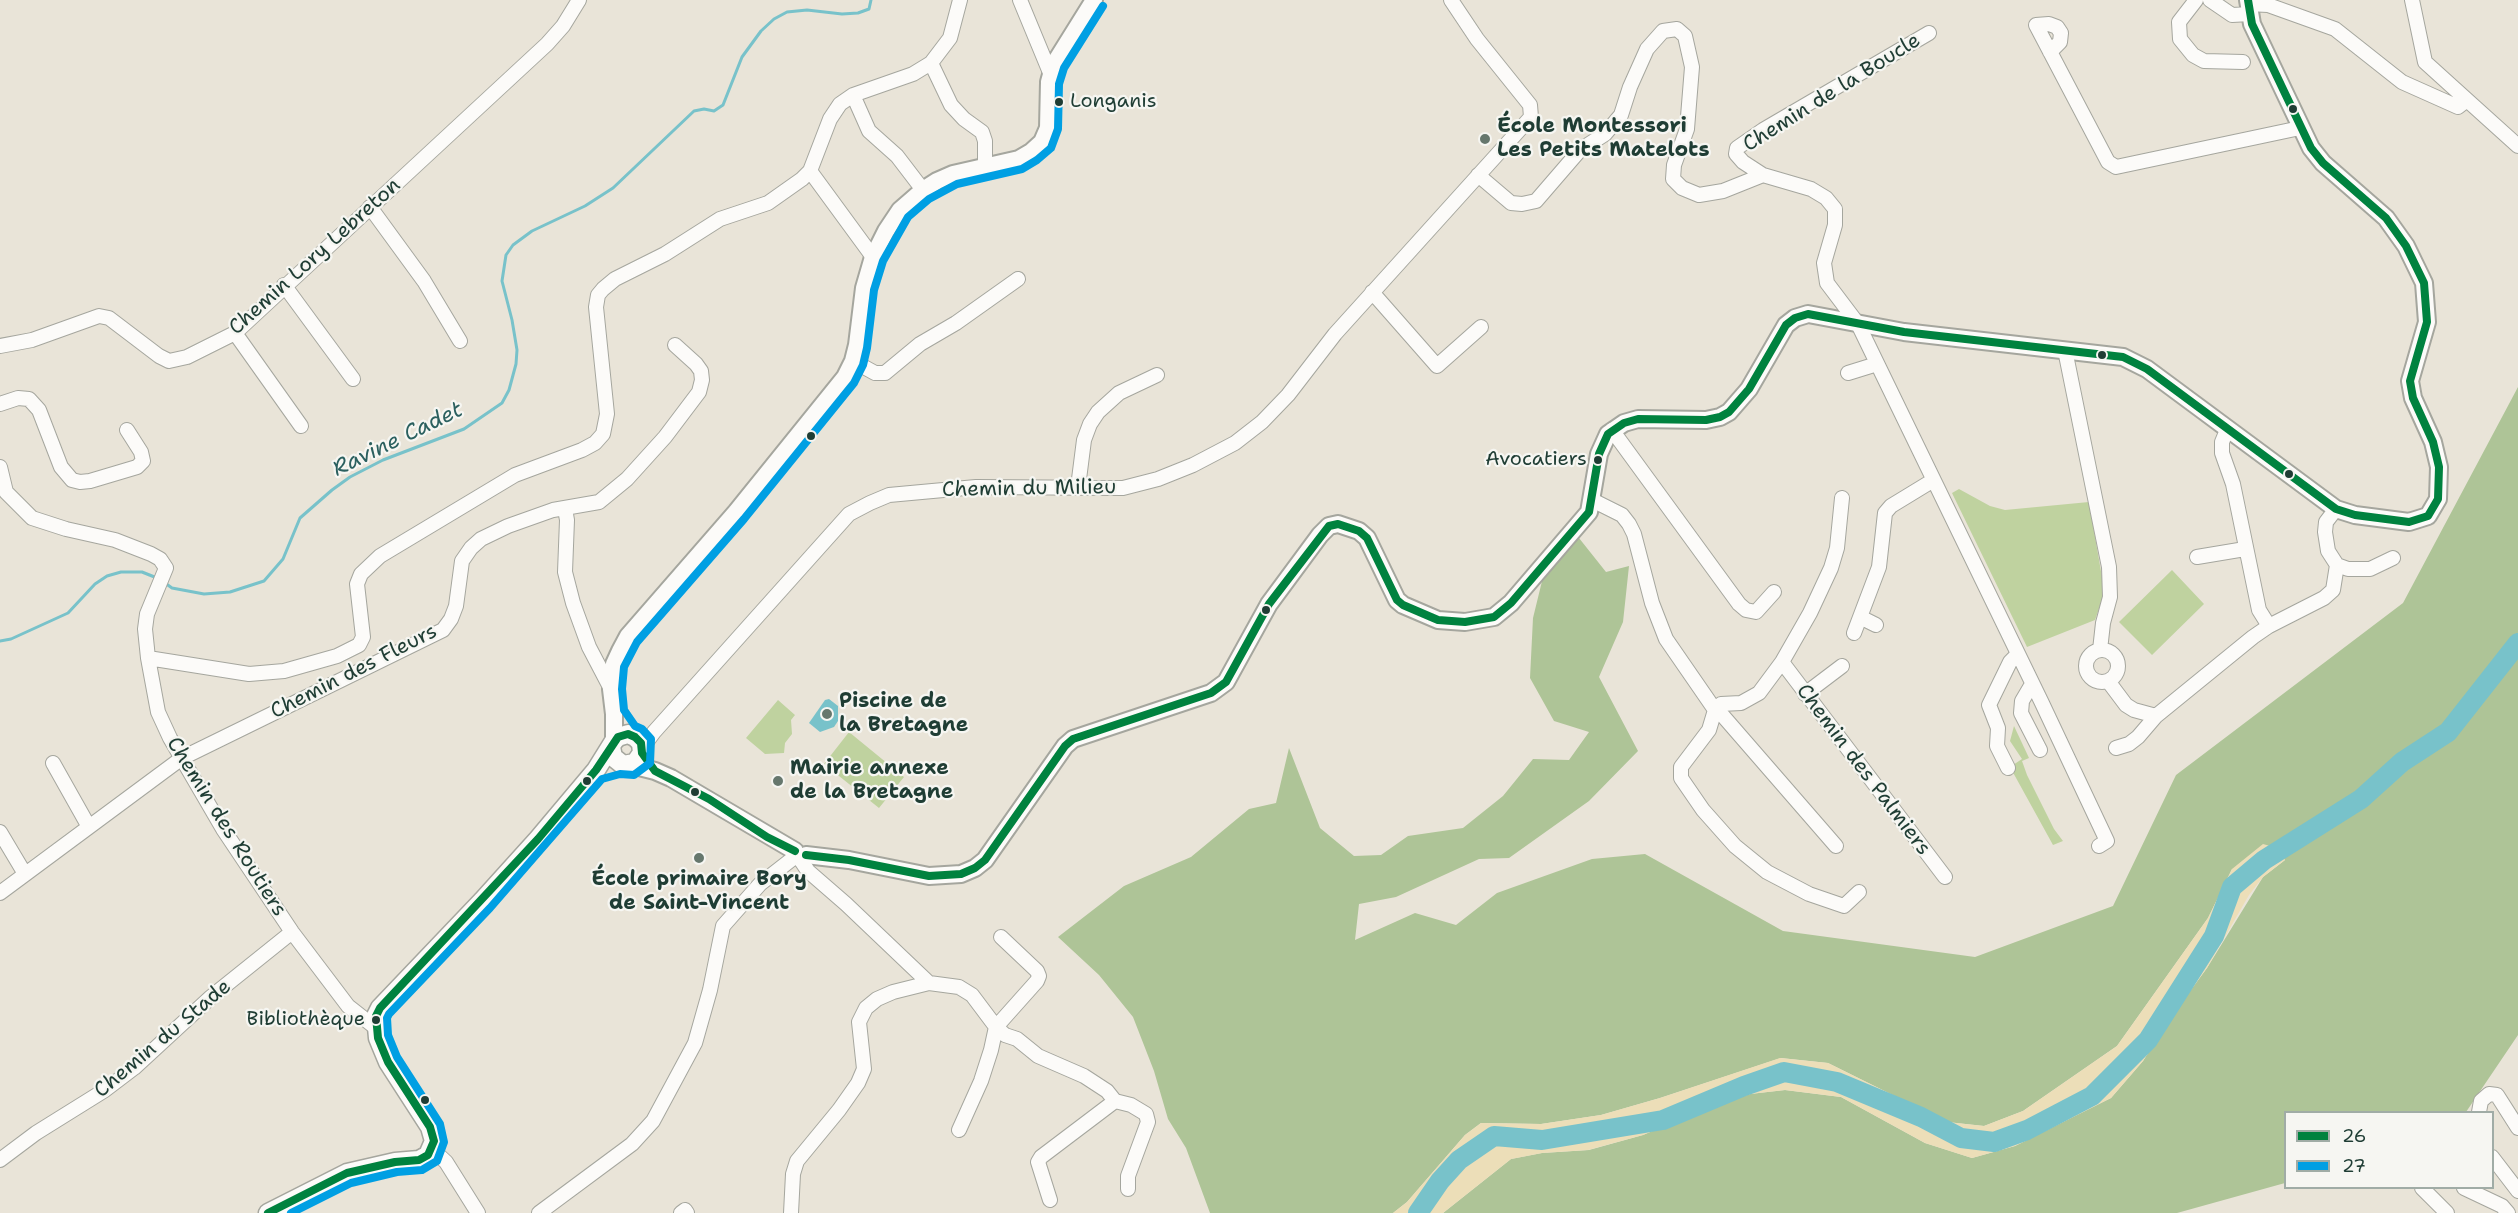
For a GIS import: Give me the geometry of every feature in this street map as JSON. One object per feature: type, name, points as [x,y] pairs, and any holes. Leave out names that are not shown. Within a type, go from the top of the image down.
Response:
[{"type":"main road","points":[[268,1213],[347,1173],[394,1162],[419,1160],[428,1155],[434,1141],[430,1127],[388,1062],[376,1028],[376,1016],[384,1001],[482,902],[596,770],[628,748]]},
{"type":"street","name":"Chemin Lory Lebreton","points":[[0,346],[32,340],[99,316],[109,318],[169,361],[187,357],[235,333],[284,285],[547,44],[563,26],[579,0]]},
{"type":"street","points":[[148,658],[249,674],[284,671],[337,656],[359,645],[363,637],[357,584],[361,574],[380,556],[515,475],[582,450],[595,443],[603,434],[608,414],[596,307],[597,296],[603,289],[615,279],[665,254],[720,219],[768,203],[810,171],[830,119],[840,104],[852,95],[913,74],[931,63],[950,38],[960,0]]},
{"type":"street","points":[[1020,0],[1051,75]]},
{"type":"street","points":[[1094,0],[1060,54],[1051,75],[1048,128],[1042,142],[1019,159],[952,174],[923,190],[900,210],[873,257],[864,288],[853,361],[835,390],[736,512],[628,636],[614,664],[611,689],[614,714],[628,748],[655,771],[709,799],[799,855],[849,860],[930,876],[961,874],[975,868],[985,860],[1065,746],[1074,739],[1211,693],[1226,682],[1269,604],[1329,526],[1338,524],[1359,531],[1367,538],[1400,603],[1438,620],[1466,622],[1494,616],[1511,603],[1589,512],[1599,454],[1612,430],[1638,419],[1706,420],[1730,412],[1744,395],[1786,325],[1795,318],[1808,314],[1904,332],[2123,357],[2134,362],[2227,430],[2331,515],[2355,515],[2409,522],[2428,516],[2435,506],[2439,485],[2439,467],[2433,442],[2413,398],[2410,381],[2427,322],[2426,297],[2420,272],[2406,246],[2379,211],[2323,163],[2310,148],[2248,6]]},
{"type":"street","name":"Chemin du Milieu","points":[[628,748],[654,732],[849,514],[860,508],[889,495],[976,487],[1123,488],[1158,479],[1193,465],[1235,442],[1263,422],[1288,395],[1329,341],[1372,292],[1531,117],[1531,109],[1477,39],[1451,0]]},
{"type":"street","points":[[2196,0],[2179,22],[2180,39],[2193,55],[2204,61],[2243,62]]},
{"type":"street","points":[[2210,0],[2232,15],[2248,6],[2268,5],[2321,23],[2348,38],[2393,76],[2411,87],[2458,107],[2467,100]]},
{"type":"street","points":[[2412,0],[2425,62],[2518,146]]},
{"type":"street","name":"Chemin de la Boucle","points":[[1478,175],[1511,203],[1522,204],[1536,201],[1580,150],[1605,134],[1621,115],[1630,87],[1647,49],[1663,31],[1677,29],[1685,36],[1692,67],[1687,129],[1674,165],[1673,179],[1682,188],[1699,195],[1723,192],[1763,175]]},
{"type":"street","name":"Chemin de la Boucle","points":[[1858,324],[1827,283],[1824,263],[1827,244],[1835,225],[1835,209],[1827,198],[1811,189],[1763,175],[1743,162],[1736,154],[1737,148],[1763,130],[1929,33]]},
{"type":"street","points":[[2050,52],[2108,162],[2116,167],[2125,167],[2300,128]]},
{"type":"street","points":[[931,63],[951,105],[964,119],[982,132],[985,141],[985,165]]},
{"type":"street","points":[[852,95],[869,131],[897,156],[923,190]]},
{"type":"street","points":[[810,171],[873,257]]},
{"type":"street","points":[[370,207],[424,281],[460,341]]},
{"type":"street","points":[[853,361],[875,373],[885,373],[920,344],[956,323],[1018,279]]},
{"type":"street","points":[[284,285],[353,379]]},
{"type":"street","points":[[1372,292],[1437,366],[1481,327]]},
{"type":"street","points":[[1858,324],[2107,841],[2099,846]]},
{"type":"street","points":[[235,333],[301,426]]},
{"type":"street","name":"Chemin des Fleurs","points":[[0,893],[182,758],[443,630],[456,606],[462,561],[481,539],[508,526],[553,510],[598,502],[618,486],[665,437],[699,392],[702,380],[701,371],[696,364],[675,345]]},
{"type":"street","points":[[2065,350],[2109,567],[2110,597],[2103,623],[2100,650]]},
{"type":"street","points":[[1848,373],[1877,364]]},
{"type":"street","points":[[1078,487],[1081,455],[1090,424],[1098,412],[1119,393],[1157,375]]},
{"type":"street","points":[[0,404],[18,398],[29,399],[39,410],[61,467],[72,480],[80,482],[90,482],[137,467],[143,461],[141,452],[127,430]]},
{"type":"street","points":[[1612,430],[1739,604],[1746,610],[1756,612],[1774,592]]},
{"type":"street","points":[[2227,430],[2222,442],[2222,453],[2233,484],[2259,609],[2269,626]]},
{"type":"street","points":[[0,467],[3,492]]},
{"type":"street","points":[[1854,633],[1862,618],[1879,567],[1886,513],[1891,506],[1932,481]]},
{"type":"street","name":"Chemin des Routiers","points":[[3,492],[32,518],[45,524],[115,540],[163,564],[147,614],[145,629],[158,712],[223,829],[292,932],[348,1006],[376,1028]]},
{"type":"street","points":[[1842,498],[1837,548],[1831,568],[1810,613],[1782,662],[1759,693],[1741,703],[1721,704],[1716,710],[1709,730],[1681,766],[1681,778],[1703,810],[1735,846],[1767,872],[1809,894],[1844,906],[1859,892]]},
{"type":"street","points":[[1592,500],[1622,515],[1629,524],[1634,534],[1652,603],[1666,639],[1716,710],[1836,846]]},
{"type":"street","points":[[565,508],[567,520],[565,572],[573,603],[589,647],[611,689]]},
{"type":"street","points":[[2116,748],[2138,737],[2156,716],[2269,626],[2324,598],[2333,590],[2337,565],[2328,551],[2331,515]]},
{"type":"street","points":[[2197,557],[2245,549]]},
{"type":"street","points":[[2337,565],[2370,569],[2393,558]]},
{"type":"street","points":[[1862,618],[1876,625]]},
{"type":"street","points":[[2100,650],[2114,655],[2118,662],[2115,677],[2101,682],[2093,680],[2086,667],[2088,659],[2100,650]]},
{"type":"street","points":[[2008,768],[1997,746],[1998,728],[1989,705],[2010,662],[2017,655]]},
{"type":"street","name":"Chemin des Palmiers","points":[[1782,662],[1944,877]]},
{"type":"street","points":[[1805,694],[1842,666]]},
{"type":"street","points":[[2108,681],[2126,705],[2134,710],[2156,716]]},
{"type":"street","points":[[2032,684],[2022,701],[2021,712],[2040,750]]},
{"type":"street","points":[[53,763],[89,827]]},
{"type":"street","points":[[0,832],[25,874]]},
{"type":"street","points":[[799,855],[808,871],[929,983]]},
{"type":"street","points":[[539,1213],[632,1144],[653,1121],[695,1043],[710,990],[723,926],[760,884],[799,855]]},
{"type":"street","name":"Chemin du Stade","points":[[0,1160],[36,1133],[79,1108],[134,1068],[211,998],[292,932]]},
{"type":"street","points":[[959,1130],[981,1081],[992,1050],[996,1027],[1039,976],[1037,971],[1001,937]]},
{"type":"street","points":[[792,1213],[793,1174],[797,1161],[839,1110],[858,1083],[864,1069],[859,1023],[866,1008],[877,999],[893,992],[929,983],[959,987],[972,995],[996,1027],[1038,1056],[1084,1076],[1107,1091],[1115,1101],[1131,1105],[1146,1114],[1148,1122],[1128,1176],[1128,1189]]},
{"type":"street","points":[[2479,1111],[2481,1101],[2489,1095],[2497,1095],[2518,1128]]},
{"type":"street","points":[[1050,1200],[1038,1162],[1041,1157],[1115,1101]]},
{"type":"street","points":[[432,1149],[446,1162],[478,1213]]},
{"type":"street","points":[[2494,1158],[2518,1191]]},
{"type":"street","points":[[2423,1189],[2447,1213]]},
{"type":"street","points":[[2466,1189],[2502,1206],[2508,1213]]},
{"type":"street","points":[[681,1213],[685,1210],[687,1213]]},
{"type":"green space","points":[[2518,387],[2518,1035],[2467,1111],[2284,1111],[2284,1183],[2177,1213],[1443,1213],[1511,1159],[1542,1153],[1589,1150],[1643,1135],[1705,1108],[1750,1094],[1785,1090],[1841,1097],[1925,1143],[1972,1158],[2015,1146],[2111,1098],[2143,1061],[2171,1017],[2207,968],[2263,877],[2285,860],[2232,869],[2208,918],[2117,1046],[2023,1111],[1984,1126],[1947,1122],[1828,1063],[1781,1058],[1601,1115],[1541,1124],[1481,1123],[1465,1135],[1407,1202],[1393,1213],[1210,1213],[1186,1148],[1168,1119],[1154,1071],[1133,1017],[1099,975],[1058,937],[1124,886],[1191,857],[1249,809],[1276,803],[1289,748],[1320,828],[1354,856],[1381,855],[1408,836],[1463,828],[1503,796],[1533,759],[1569,760],[1589,732],[1554,721],[1530,678],[1533,618],[1544,573],[1575,533],[1606,572],[1629,566],[1623,622],[1599,677],[1638,751],[1589,801],[1509,858],[1479,859],[1396,897],[1359,904],[1355,940],[1415,913],[1456,925],[1497,893],[1592,859],[1645,854],[1783,931],[1975,957],[2113,906],[2176,775],[2403,603]]},
{"type":"green space","points":[[1959,489],[1990,506],[2005,510],[2089,502],[2103,583],[2102,600],[2095,620],[2027,647],[1952,493]]},
{"type":"green space","points":[[2172,570],[2204,604],[2152,655],[2119,622]]},
{"type":"green space","points":[[778,700],[795,715],[791,720],[792,734],[785,743],[784,753],[765,754],[746,738]]},
{"type":"green space","points":[[2014,726],[2029,758],[2022,761],[2027,775],[2054,829],[2063,841],[2053,845],[2010,767],[2022,759],[2010,741]]},
{"type":"green space","points":[[849,732],[904,777],[879,808],[824,764]]},
{"type":"sand","points":[[2263,844],[2281,849],[2285,860],[2263,877],[2249,895],[2207,968],[2171,1017],[2143,1061],[2111,1098],[2015,1146],[1972,1158],[1925,1143],[1841,1097],[1785,1090],[1750,1094],[1705,1109],[1643,1135],[1588,1150],[1542,1153],[1511,1159],[1443,1213],[1393,1213],[1407,1202],[1465,1135],[1481,1123],[1541,1124],[1601,1115],[1780,1058],[1828,1063],[1947,1122],[1984,1126],[2023,1111],[2117,1046],[2208,918],[2232,869]]},
{"type":"water","name":"Piscine de la Bretagne","points":[[829,699],[838,706],[838,721],[834,727],[820,732],[809,723],[825,700]]},
{"type":"waterway","name":"Ravine Cadet","points":[[165,583],[172,588],[204,594],[230,592],[264,581],[283,559],[300,518],[332,490],[350,477],[383,460],[464,429],[502,403],[509,390],[517,350],[502,281],[506,255],[513,245],[532,231],[585,206],[613,188],[694,111],[704,109],[714,111],[723,105],[742,57],[761,31],[774,19],[787,12],[807,10],[842,14],[858,13],[869,9],[871,0]]},
{"type":"waterway","name":"Ravine Cadet","points":[[0,641],[11,639],[68,613],[95,584],[107,576],[121,572],[142,572],[157,578]]},
{"type":"waterway","points":[[1418,1213],[1440,1181],[1459,1160],[1494,1136],[1542,1140],[1663,1120],[1784,1072],[1837,1082],[1921,1117],[1961,1138],[1994,1142],[2027,1130],[2092,1096],[2148,1040],[2214,936],[2232,887],[2264,860],[2361,799],[2402,762],[2448,732],[2518,643]]},
{"type":"transit line","name":"26","points":[[806,855],[849,860],[929,876],[961,874],[975,868],[985,860],[1065,746],[1073,739],[1211,693],[1226,682],[1269,604],[1329,526],[1338,524],[1359,531],[1367,538],[1397,600],[1403,605],[1438,620],[1465,622],[1494,617],[1511,603],[1589,512],[1599,454],[1608,434],[1624,423],[1638,419],[1706,420],[1729,412],[1749,389],[1786,325],[1795,318],[1808,314],[1904,332],[2123,357],[2147,369],[2336,509],[2355,515],[2409,522],[2428,516],[2438,499],[2439,467],[2433,442],[2413,398],[2410,381],[2427,322],[2424,283],[2406,246],[2386,218],[2323,163],[2311,148],[2252,24],[2248,0]]},
{"type":"transit line","name":"27","points":[[291,1213],[351,1183],[397,1172],[422,1170],[437,1161],[444,1142],[440,1124],[397,1057],[388,1035],[387,1018],[389,1014],[490,908],[602,779],[620,774],[634,775],[650,763],[651,739],[642,729],[635,726],[624,710],[622,689],[624,667],[637,642],[744,519],[854,383],[863,365],[874,290],[883,261],[908,217],[929,199],[957,184],[1022,169],[1051,148],[1058,129],[1059,84],[1064,68],[1103,6]]},
{"type":"transit line","name":"26","points":[[268,1213],[347,1173],[395,1162],[419,1160],[428,1155],[434,1141],[430,1127],[388,1062],[378,1038],[376,1016],[380,1008],[538,839],[596,770],[618,737],[628,734],[635,737],[641,743],[642,753],[655,771],[709,799],[767,837],[795,851]]},
{"type":"place","name":"Longanis","points":[[1059,102]]},
{"type":"place","name":"École Montessori Les Petits Matelots","points":[[1485,139]]},
{"type":"place","name":"Avocatiers","points":[[1598,460]]},
{"type":"place","name":"Piscine de la Bretagne","points":[[827,714]]},
{"type":"place","name":"Mairie annexe de la Bretagne","points":[[778,781]]},
{"type":"place","name":"École primaire Bory de Saint-Vincent","points":[[699,858]]},
{"type":"place","name":"Bibliothèque","points":[[376,1020]]}]
